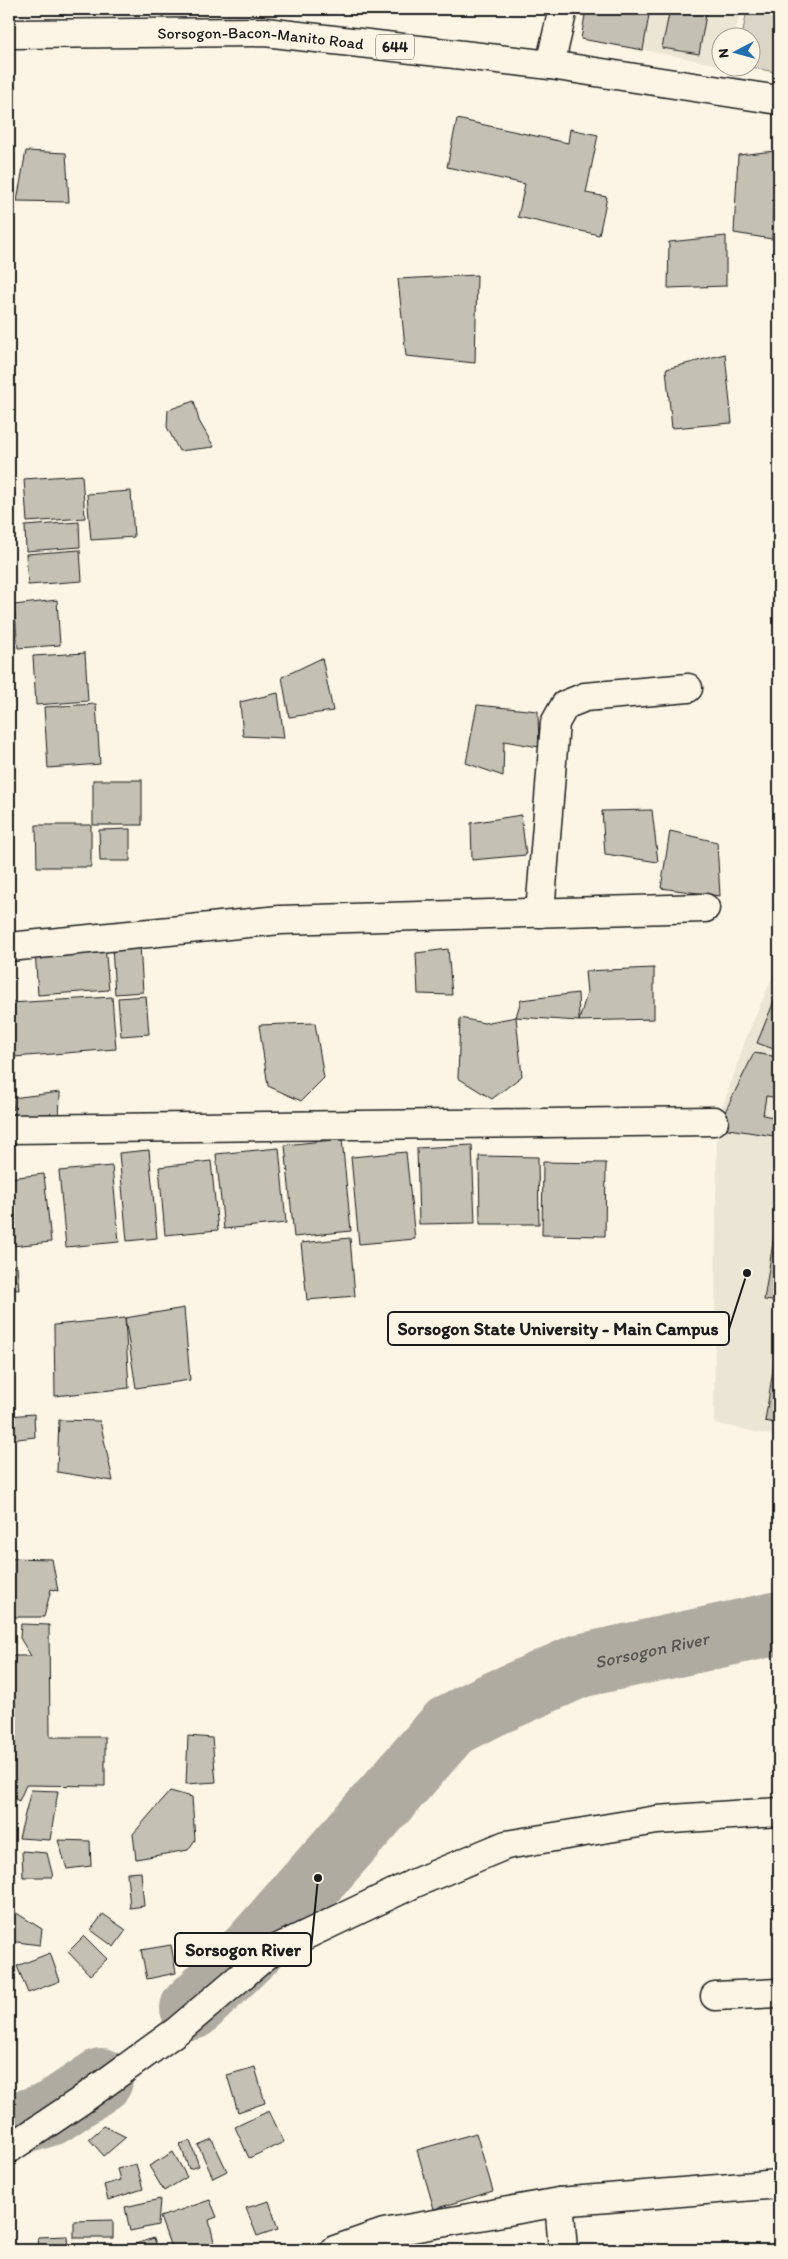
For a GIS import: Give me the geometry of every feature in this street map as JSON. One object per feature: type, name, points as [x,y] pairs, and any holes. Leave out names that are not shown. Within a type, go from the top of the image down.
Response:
[{"type":"street","points":[[550,65],[563,9]]},
{"type":"street","name":"Sorsogon-Bacon-Manito Road","points":[[9,34],[265,32],[550,65],[779,100]]},
{"type":"street","points":[[540,913],[555,723],[565,705],[585,697],[688,688]]},
{"type":"street","points":[[9,947],[280,920],[705,908]]},
{"type":"street","points":[[9,1129],[714,1121]]},
{"type":"street","points":[[9,2149],[178,2030],[270,1952],[415,1883],[506,1845],[657,1820],[779,1812]]},
{"type":"street","points":[[715,1996],[779,1993]]},
{"type":"street","points":[[335,2250],[384,2233],[559,2202],[779,2184]]},
{"type":"street","points":[[559,2202],[562,2250]]},
{"type":"shaded area","points":[[650,9],[740,9],[737,28],[710,28],[710,63],[643,50]]},
{"type":"shaded area","points":[[747,9],[779,9],[779,73],[760,69],[760,28],[744,28]]},
{"type":"shaded area","points":[[779,962],[779,1437],[714,1423],[717,1123],[748,1033]]},
{"type":"building","points":[[231,9],[295,9],[295,13]]},
{"type":"building","points":[[586,9],[650,9],[643,50],[581,39]]},
{"type":"building","points":[[670,9],[707,9],[699,54],[662,48]]},
{"type":"building","points":[[457,119],[568,143],[570,129],[598,135],[586,193],[607,197],[599,235],[518,217],[525,184],[447,167]]},
{"type":"building","points":[[26,151],[66,153],[69,202],[17,201]]},
{"type":"building","points":[[775,151],[772,239],[734,233],[738,155]]},
{"type":"building","points":[[726,236],[726,286],[668,288],[669,242]]},
{"type":"building","points":[[477,275],[475,363],[406,356],[398,279]]},
{"type":"building","points":[[725,354],[732,423],[672,428],[666,369]]},
{"type":"building","points":[[194,401],[199,421],[214,447],[179,451],[167,427],[168,410]]},
{"type":"building","points":[[82,475],[85,518],[27,522],[24,479]]},
{"type":"building","points":[[131,491],[134,537],[91,540],[87,494]]},
{"type":"building","points":[[79,522],[80,547],[26,551],[25,526]]},
{"type":"building","points":[[80,550],[82,581],[28,585],[26,554]]},
{"type":"building","points":[[57,600],[60,645],[18,648],[14,605]]},
{"type":"building","points":[[85,653],[88,701],[36,705],[33,656]]},
{"type":"building","points":[[322,658],[333,711],[289,717],[282,677]]},
{"type":"building","points":[[278,693],[284,738],[243,736],[240,702]]},
{"type":"building","points":[[96,704],[100,764],[48,768],[44,707]]},
{"type":"building","points":[[477,705],[538,711],[539,747],[504,741],[503,776],[466,763]]},
{"type":"building","points":[[93,780],[142,780],[142,825],[93,825]]},
{"type":"building","points":[[652,810],[658,862],[605,854],[602,811]]},
{"type":"building","points":[[521,815],[526,855],[472,860],[471,823]]},
{"type":"building","points":[[36,825],[91,825],[91,867],[37,867]]},
{"type":"building","points":[[130,829],[130,861],[100,861],[99,830]]},
{"type":"building","points":[[670,831],[717,842],[720,896],[661,888]]},
{"type":"building","points":[[105,945],[109,990],[38,995],[35,950]]},
{"type":"building","points":[[140,945],[143,992],[115,994],[112,947]]},
{"type":"building","points":[[448,949],[452,995],[418,994],[416,953]]},
{"type":"building","points":[[654,968],[654,1019],[579,1021],[587,993],[585,971]]},
{"type":"building","points":[[779,989],[779,1051],[757,1043]]},
{"type":"building","points":[[578,993],[579,1021],[516,1017],[521,1000]]},
{"type":"building","points":[[146,996],[149,1034],[121,1036],[118,998]]},
{"type":"building","points":[[112,997],[116,1049],[14,1057],[10,1003]]},
{"type":"building","points":[[516,1017],[522,1076],[492,1099],[458,1078],[460,1018],[484,1023]]},
{"type":"building","points":[[315,1023],[324,1078],[301,1101],[268,1086],[259,1025]]},
{"type":"building","points":[[754,1053],[779,1057],[779,1098],[766,1096],[763,1115],[778,1118],[774,1136],[722,1128],[723,1116]]},
{"type":"building","points":[[60,1092],[59,1122],[15,1121],[12,1098]]},
{"type":"building","points":[[342,1139],[351,1231],[294,1237],[285,1145]]},
{"type":"building","points":[[472,1145],[475,1223],[419,1224],[417,1148]]},
{"type":"building","points":[[279,1148],[286,1223],[224,1229],[216,1154]]},
{"type":"building","points":[[149,1150],[157,1238],[127,1241],[119,1153]]},
{"type":"building","points":[[406,1152],[415,1239],[359,1244],[351,1157]]},
{"type":"building","points":[[479,1156],[538,1157],[539,1224],[480,1224]]},
{"type":"building","points":[[211,1161],[218,1230],[165,1235],[159,1167]]},
{"type":"building","points":[[543,1162],[606,1163],[605,1236],[542,1235]]},
{"type":"building","points":[[112,1166],[119,1242],[66,1247],[59,1171]]},
{"type":"building","points":[[44,1174],[51,1242],[12,1246],[9,1178]]},
{"type":"building","points":[[779,1204],[779,1302],[764,1300]]},
{"type":"building","points":[[350,1238],[355,1296],[307,1300],[301,1243]]},
{"type":"building","points":[[9,1266],[17,1266],[19,1290],[9,1289]]},
{"type":"building","points":[[184,1308],[190,1380],[136,1388],[125,1318]]},
{"type":"building","points":[[125,1318],[129,1388],[55,1396],[54,1325]]},
{"type":"building","points":[[779,1332],[779,1424],[765,1421]]},
{"type":"building","points":[[34,1414],[35,1437],[9,1440],[9,1416]]},
{"type":"building","points":[[59,1420],[100,1421],[113,1481],[57,1472]]},
{"type":"building","points":[[9,1558],[52,1559],[58,1591],[51,1589],[44,1617],[9,1617]]},
{"type":"building","points":[[21,1624],[49,1625],[50,1737],[105,1737],[105,1786],[26,1785],[19,1801],[9,1796],[11,1743],[9,1742],[9,1656],[31,1656],[20,1638]]},
{"type":"building","points":[[188,1736],[212,1738],[216,1782],[186,1784]]},
{"type":"building","points":[[31,1790],[58,1791],[50,1840],[19,1838]]},
{"type":"building","points":[[170,1791],[192,1797],[195,1840],[188,1850],[136,1859],[133,1834]]},
{"type":"building","points":[[58,1840],[90,1841],[91,1866],[67,1869]]},
{"type":"building","points":[[22,1851],[47,1853],[53,1877],[23,1877]]},
{"type":"building","points":[[141,1872],[144,1906],[130,1908],[127,1873]]},
{"type":"building","points":[[10,1909],[42,1929],[40,1945],[9,1941]]},
{"type":"building","points":[[103,1914],[126,1930],[114,1947],[91,1930]]},
{"type":"building","points":[[84,1936],[107,1959],[90,1975],[68,1952]]},
{"type":"building","points":[[171,1945],[176,1973],[147,1979],[141,1950]]},
{"type":"building","points":[[50,1953],[60,1981],[28,1993],[17,1966]]},
{"type":"building","points":[[255,2067],[265,2103],[238,2112],[227,2075]]},
{"type":"building","points":[[269,2111],[284,2142],[249,2158],[235,2127]]},
{"type":"building","points":[[104,2126],[126,2137],[104,2156],[89,2139]]},
{"type":"building","points":[[476,2133],[493,2191],[434,2209],[417,2150]]},
{"type":"building","points":[[212,2139],[227,2171],[213,2178],[198,2145]]},
{"type":"building","points":[[190,2141],[199,2166],[189,2169],[180,2144]]},
{"type":"building","points":[[173,2152],[187,2177],[164,2191],[149,2166]]},
{"type":"building","points":[[136,2164],[143,2189],[108,2200],[104,2185],[120,2180],[117,2169]]},
{"type":"building","points":[[160,2199],[158,2225],[130,2231],[125,2207]]},
{"type":"building","points":[[210,2200],[217,2217],[209,2220],[216,2250],[172,2250],[160,2217]]},
{"type":"building","points":[[269,2201],[278,2229],[257,2236],[246,2208]]},
{"type":"building","points":[[113,2220],[113,2238],[74,2238],[74,2221]]},
{"type":"building","points":[[67,2236],[68,2250],[39,2250],[38,2237]]},
{"type":"building","points":[[154,2238],[158,2250],[127,2250],[126,2247]]},
{"type":"waterway","name":"Sorsogon River","points":[[192,2008],[253,1949],[450,1726],[489,1706],[579,1666],[779,1623]]},
{"type":"waterway","name":"Sorsogon River","points":[[9,2127],[52,2113],[101,2080]]},
{"type":"place","name":"Sorsogon State University - Main Campus","points":[[747,1273]]},
{"type":"place","name":"Sorsogon River","points":[[318,1878]]}]
